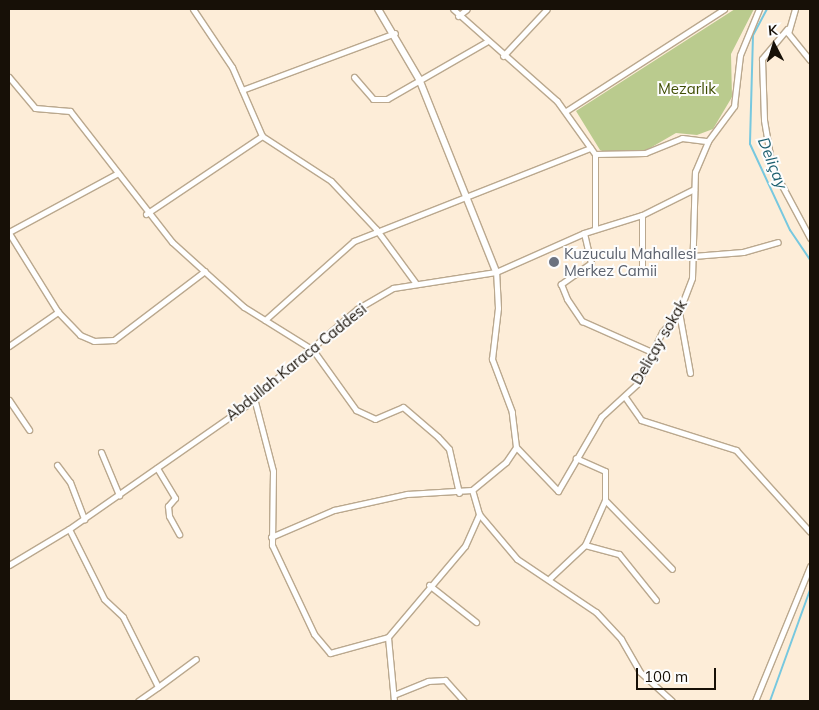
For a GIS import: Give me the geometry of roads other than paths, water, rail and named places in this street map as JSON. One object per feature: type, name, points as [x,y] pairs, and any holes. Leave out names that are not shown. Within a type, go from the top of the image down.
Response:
[{"type":"street","points":[[193,9],[242,90],[262,136],[331,181],[376,229],[415,282]]},
{"type":"street","points":[[271,537],[334,510],[408,494],[459,493],[472,490],[506,462],[516,447],[512,412],[492,359],[498,308],[496,272],[468,194],[419,79],[395,33],[378,9]]},
{"type":"street","points":[[452,9],[486,42],[566,111],[595,154],[595,230]]},
{"type":"street","points":[[458,16],[466,9]]},
{"type":"street","points":[[503,56],[547,9]]},
{"type":"street","points":[[566,111],[724,9]]},
{"type":"street","points":[[595,154],[646,153],[682,138],[708,141],[734,106],[740,55],[759,9]]},
{"type":"street","points":[[795,9],[788,29],[762,59],[764,120],[772,167],[810,238]]},
{"type":"street","points":[[788,29],[790,40],[810,60]]},
{"type":"street","points":[[242,90],[395,33]]},
{"type":"street","points":[[354,77],[379,101],[486,42]]},
{"type":"street","points":[[9,77],[35,108],[70,111],[118,173],[146,214],[244,307],[313,350],[366,418],[375,419],[403,407],[438,437],[449,449],[459,493]]},
{"type":"street","points":[[146,214],[262,136]]},
{"type":"street","name":"Deliçay sokak","points":[[516,447],[558,491],[601,417],[638,384],[652,352],[679,312],[692,278],[694,189],[708,141]]},
{"type":"street","points":[[265,320],[328,261],[376,229],[590,148]]},
{"type":"street","points":[[118,173],[9,232],[58,312],[80,335],[104,343],[114,340],[205,271]]},
{"type":"street","name":"Abdullah Karaca Caddesi","points":[[9,565],[69,529],[157,468],[254,398],[313,350],[357,309],[393,288],[415,282],[496,272],[584,233],[642,215],[694,189]]},
{"type":"street","points":[[642,215],[642,267]]},
{"type":"street","points":[[584,233],[591,263],[561,284],[567,299],[582,321],[652,352]]},
{"type":"street","points":[[693,256],[743,252],[778,242]]},
{"type":"street","points":[[9,346],[58,312]]},
{"type":"street","points":[[679,312],[690,374]]},
{"type":"street","points":[[254,398],[273,471],[271,537],[314,634],[330,653],[388,637],[429,585],[465,546],[479,514]]},
{"type":"street","points":[[624,398],[642,420],[736,450],[810,532]]},
{"type":"street","points":[[9,400],[29,430]]},
{"type":"street","points":[[101,452],[119,495]]},
{"type":"street","points":[[550,578],[585,545],[605,500],[605,471],[576,458]]},
{"type":"street","points":[[56,466],[70,482],[84,519]]},
{"type":"street","points":[[157,468],[175,498],[168,506],[169,516],[179,534]]},
{"type":"street","points":[[472,490],[479,514],[517,559],[550,578],[596,612],[621,639],[640,672],[672,701]]},
{"type":"street","points":[[605,500],[672,569]]},
{"type":"street","points":[[69,529],[104,599],[123,617],[158,687]]},
{"type":"street","points":[[585,545],[619,554],[656,600]]},
{"type":"street","points":[[755,701],[810,566]]},
{"type":"street","points":[[429,585],[476,622]]},
{"type":"street","points":[[388,637],[396,694],[394,701]]},
{"type":"street","points":[[138,701],[196,659]]},
{"type":"street","points":[[396,694],[428,681],[445,680],[464,701]]},
{"type":"waterway","name":"Deliçay","points":[[767,9],[753,35],[750,144],[790,230],[810,260]]},
{"type":"waterway","name":"Deliçay","points":[[770,701],[810,590]]},
{"type":"place","name":"Kuzuculu Mahallesi Merkez Camii","points":[[554,262]]},
{"type":"park label","name":"Mezarlık","points":[[687,89]]}]
